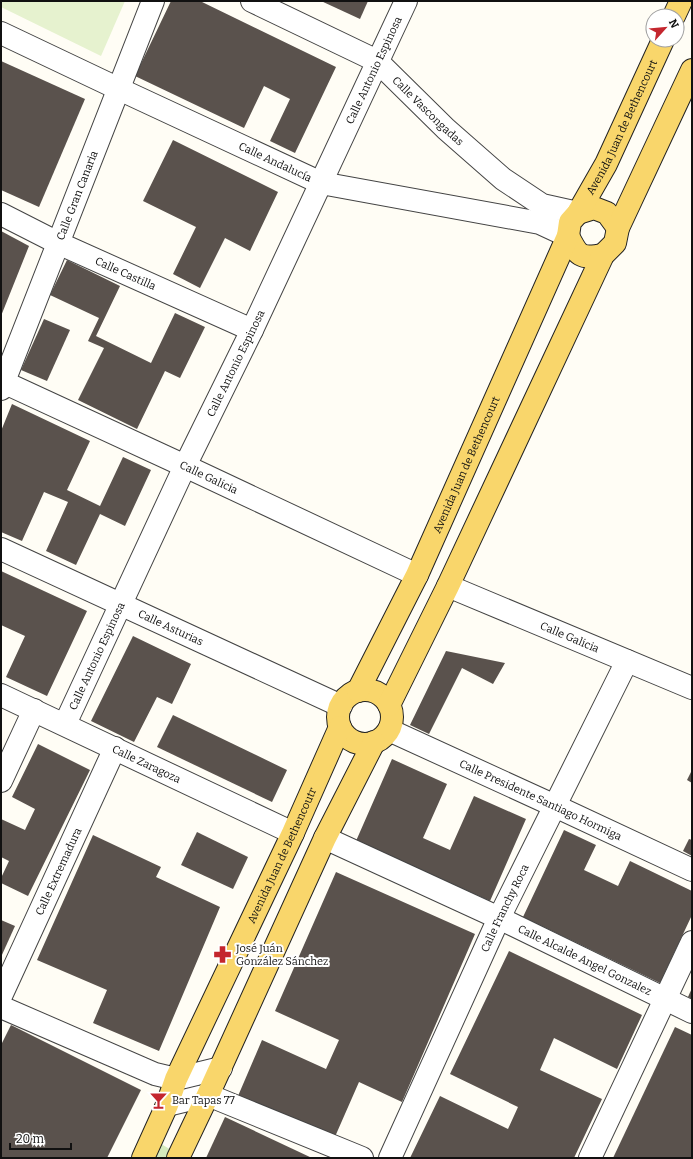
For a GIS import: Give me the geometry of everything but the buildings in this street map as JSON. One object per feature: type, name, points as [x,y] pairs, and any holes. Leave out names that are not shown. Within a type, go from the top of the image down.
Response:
[{"type":"main road","name":"Avenida Juan de Bethencourt","points":[[578,213],[606,164],[659,48]]},
{"type":"main road","points":[[389,705],[448,586],[603,255],[615,243],[618,228],[692,70]]},
{"type":"main road","points":[[603,255],[588,257],[576,252],[568,236],[570,222],[578,213],[594,208],[607,213],[618,228]]},
{"type":"main road","name":"Avenida Juan de Bethencourt","points":[[358,691],[417,575],[568,236]]},
{"type":"main road","points":[[178,1158],[221,1068],[325,838],[392,718],[389,705],[382,695],[370,690],[358,691],[347,697],[340,716],[348,737],[360,743],[381,736]]},
{"type":"main road","name":"Avenida Juan de Bethencoutr","points":[[143,1158],[167,1105],[176,1079],[293,833],[340,716]]},
{"type":"street","name":"Calle Gran Canaria","points":[[2,384],[153,1]]},
{"type":"street","name":"Calle Vascongadas","points":[[252,1],[377,62],[446,129],[503,178],[542,205],[578,213]]},
{"type":"street","name":"Calle Antonio Espinosa","points":[[65,724],[185,466],[252,330],[406,1]]},
{"type":"street","name":"Calle Andalucía","points":[[1,33],[321,183],[540,223],[568,236]]},
{"type":"street","name":"Calle Castilla","points":[[1,214],[58,242],[252,330]]},
{"type":"street","name":"Calle Galicia","points":[[2,384],[185,466],[417,575]]},
{"type":"street","name":"Calle Asturias","points":[[1,549],[121,604],[340,716]]},
{"type":"street","name":"Calle Galicia","points":[[448,586],[692,688]]},
{"type":"street","name":"Calle Franchy Roca","points":[[390,1158],[499,918],[627,661]]},
{"type":"street","name":"Calle Zaragoza","points":[[1,695],[293,833]]},
{"type":"street","points":[[1,781],[34,710]]},
{"type":"street","name":"Calle Presidente Santiago Hormiga","points":[[381,736],[554,806],[692,870]]},
{"type":"street","name":"Calle Extremadura","points":[[1,996],[115,748]]},
{"type":"street","name":"Calle Alcalde Angel Gonzalez","points":[[325,838],[499,918],[692,1012]]},
{"type":"street","points":[[590,1158],[692,942]]},
{"type":"street","points":[[1,1007],[155,1074],[176,1079],[221,1068]]},
{"type":"street","points":[[167,1105],[208,1095],[362,1158]]},
{"type":"green space","points":[[1,1],[125,1],[101,56],[1,7]]},
{"type":"green space","points":[[156,1141],[173,1151],[169,1158],[148,1158]]},
{"type":"place","name":"José Juán González Sánchez","points":[[223,954]]},
{"type":"place","name":"Bar Tapas 77","points":[[159,1100]]}]
